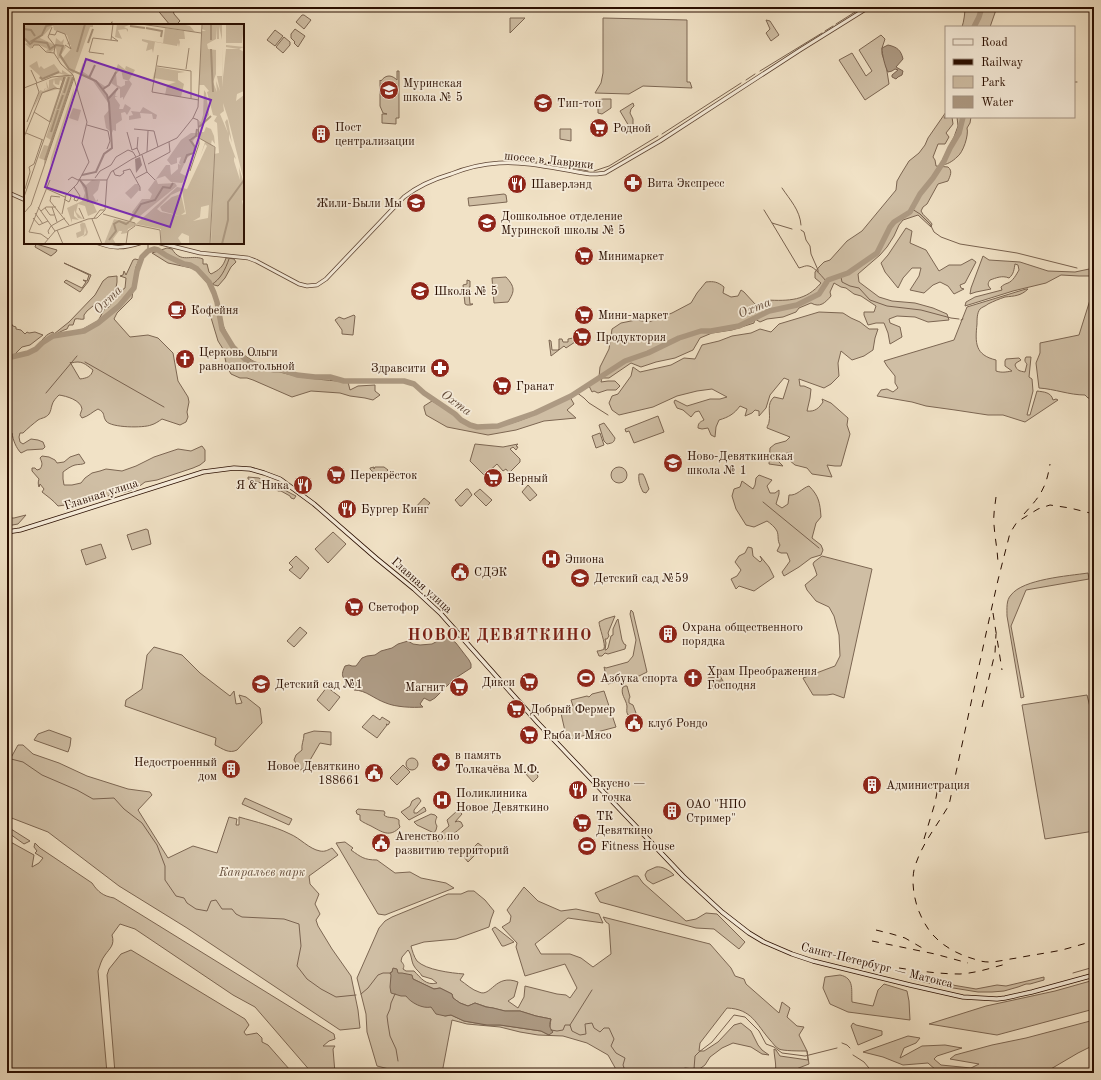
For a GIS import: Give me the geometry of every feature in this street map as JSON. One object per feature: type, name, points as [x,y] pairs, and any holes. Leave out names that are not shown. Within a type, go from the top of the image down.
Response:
[{"type":"main road","name":"Главная улица","points":[[7,532],[20,530],[208,471],[234,468],[250,469],[264,472],[280,479],[314,504],[442,614],[533,718],[646,839],[716,908],[737,924]]},
{"type":"main road","name":"Санкт-Петербург — Матокса","points":[[737,924],[764,942],[813,961],[963,997],[996,999],[1032,992],[1094,975]]},
{"type":"street","name":"шоссе в Лаврики","points":[[164,244],[200,253],[248,258],[263,264],[299,284],[310,286],[317,285],[326,279],[404,197],[419,186],[459,171],[482,165],[498,163],[518,163],[590,174],[605,173],[660,141],[869,7]]},
{"type":"street","points":[[7,192],[24,200]]},
{"type":"street","points":[[101,244],[120,248],[136,244]]},
{"type":"green space","points":[[155,7],[172,7],[174,14],[180,21],[177,24],[169,24]]},
{"type":"green space","points":[[965,7],[997,7],[990,26],[962,26]]},
{"type":"green space","points":[[302,15],[311,20],[304,29],[296,22]]},
{"type":"green space","points":[[510,18],[525,18],[510,33]]},
{"type":"green space","points":[[603,18],[687,20],[687,82],[690,82],[692,88],[643,86],[629,94],[595,93],[601,83],[603,73]]},
{"type":"green space","points":[[766,20],[770,21],[779,35],[771,41],[766,33],[770,29]]},
{"type":"green space","points":[[295,29],[305,36],[298,47],[291,38],[291,34]]},
{"type":"green space","points":[[275,30],[283,36],[275,46],[267,40]]},
{"type":"green space","points":[[881,35],[885,39],[882,54],[886,65],[889,84],[865,100],[839,60],[852,53],[866,76],[872,71],[859,50]]},
{"type":"green space","points":[[284,37],[290,42],[290,45],[283,53],[276,47]]},
{"type":"green space","points":[[397,71],[399,71],[399,118],[396,118],[396,124],[382,123],[382,114],[387,114],[383,113],[380,106],[380,80],[381,81],[385,77],[389,76],[397,80]]},
{"type":"green space","points":[[611,99],[611,108],[602,114],[598,113],[598,100]]},
{"type":"green space","points":[[633,103],[634,106],[630,113],[633,119],[633,126],[630,128],[620,111]]},
{"type":"green space","points":[[945,113],[944,118],[952,118],[953,124],[946,133],[949,137],[945,144],[938,144],[933,157],[936,166],[948,167],[951,174],[948,181],[938,184],[927,204],[921,211],[932,224],[931,227],[918,215],[903,220],[887,247],[858,274],[859,282],[879,297],[892,301],[915,303],[933,308],[947,314],[949,320],[928,322],[915,317],[897,316],[889,319],[890,323],[900,327],[902,337],[890,344],[884,323],[868,325],[864,315],[864,312],[874,312],[876,306],[861,296],[854,294],[846,288],[834,283],[830,292],[831,296],[827,301],[820,305],[811,303],[799,308],[796,312],[783,317],[767,319],[760,322],[755,319],[754,323],[732,330],[712,333],[700,338],[693,350],[675,358],[641,367],[631,363],[609,378],[602,378],[601,382],[615,381],[620,386],[616,390],[607,390],[598,393],[594,391],[592,392],[589,386],[599,377],[600,367],[609,349],[612,329],[621,323],[636,320],[649,322],[672,313],[691,303],[706,282],[720,284],[724,287],[723,293],[731,297],[738,296],[741,290],[755,304],[762,307],[766,300],[796,299],[803,297],[815,289],[821,283],[815,278],[815,272],[824,262],[830,260],[847,241],[862,231],[896,190],[897,181],[909,161],[919,153]]},
{"type":"green space","points":[[957,118],[971,118],[967,128],[965,144],[961,152],[948,164],[941,165],[941,163],[958,126]]},
{"type":"green space","points":[[560,129],[571,129],[571,141],[560,139]]},
{"type":"green space","points":[[506,195],[507,202],[469,206],[468,198]]},
{"type":"green space","points":[[906,228],[912,231],[910,243],[926,250],[939,271],[949,265],[961,265],[972,259],[976,262],[965,283],[960,285],[961,288],[964,289],[954,294],[948,286],[940,282],[933,285],[924,293],[910,290],[919,276],[921,268],[912,268],[903,278],[898,288],[885,272],[881,263]]},
{"type":"green space","points":[[36,244],[57,250],[51,256],[35,247]]},
{"type":"green space","points":[[167,248],[172,249],[175,254],[179,256],[203,259],[203,264],[207,264],[211,274],[224,264],[226,258],[234,259],[236,262],[218,286],[207,283],[196,269],[168,263],[152,253]]},
{"type":"green space","points":[[983,256],[989,260],[1020,262],[1048,271],[1075,272],[1094,268],[1094,279],[1092,276],[1061,275],[1046,283],[1013,291],[965,306],[966,302],[975,297],[1002,290],[1001,287],[1010,282],[1019,270],[1018,265],[1015,264],[1013,273],[1009,278],[1001,277],[990,280],[988,285],[991,289],[970,294]]},
{"type":"green space","points":[[133,260],[139,260],[136,267],[132,298],[117,313],[114,319],[130,337],[148,335],[158,338],[173,353],[178,381],[188,397],[189,402],[187,412],[188,417],[186,422],[180,425],[162,419],[147,426],[128,427],[114,425],[106,421],[103,413],[98,409],[82,418],[80,415],[82,409],[79,403],[69,397],[59,395],[53,402],[48,415],[38,420],[23,433],[20,433],[20,442],[23,444],[31,439],[43,442],[45,447],[43,449],[27,450],[21,453],[15,444],[12,433],[7,429],[8,323],[10,322],[16,327],[16,329],[21,330],[25,334],[27,332],[35,332],[43,335],[30,345],[22,347],[15,354],[31,350],[47,335],[53,332],[54,334],[69,322],[95,295],[103,281],[108,277],[117,276],[117,290],[122,290],[125,288],[126,278],[120,276],[123,275],[124,271],[126,275]],"holes":[[[112,295],[113,299],[109,307],[105,308],[98,321],[76,331],[76,333],[67,335],[58,333],[67,329],[69,325],[73,325],[75,319],[84,319],[84,315],[87,311],[93,306],[102,304]],[[70,362],[83,363],[93,370],[88,377],[80,379]]]},
{"type":"green space","points":[[64,263],[91,275],[88,282],[80,292],[64,282],[66,280],[82,288],[86,282],[83,280],[87,281],[89,275]]},
{"type":"green space","points":[[506,277],[513,289],[512,295],[508,302],[494,303],[492,278]]},
{"type":"green space","points":[[467,280],[470,281],[469,292],[472,292],[469,293],[470,304],[473,304],[471,305],[465,304],[463,285],[467,284]]},
{"type":"green space","points":[[1028,289],[1020,294],[1005,297],[980,309],[977,316],[976,331],[978,347],[984,355],[996,360],[996,371],[998,372],[1012,371],[1005,366],[1006,359],[1019,358],[1021,360],[1015,365],[1019,370],[1025,372],[1027,364],[1025,358],[1031,357],[1029,377],[1032,379],[1033,391],[1027,415],[1030,415],[1037,391],[1047,393],[1051,395],[1053,400],[1058,400],[1025,422],[1003,415],[988,415],[926,406],[877,396],[881,390],[887,389],[893,392],[898,388],[895,383],[895,376],[884,361],[954,340],[967,307]]},
{"type":"green space","points":[[1094,294],[1094,399],[1088,398],[1085,395],[1039,388],[1036,363],[1040,353],[1040,343],[1079,335],[1090,300]]},
{"type":"green space","points":[[217,310],[234,346],[253,361],[275,371],[287,374],[348,382],[350,390],[358,386],[375,385],[375,391],[380,395],[373,400],[340,393],[311,391],[292,397],[253,380],[240,378],[231,374],[227,367],[223,349],[218,341],[209,311]]},
{"type":"green space","points":[[819,312],[843,313],[860,322],[869,329],[878,329],[873,350],[864,356],[852,360],[841,351],[838,363],[839,376],[831,384],[824,388],[799,379],[800,386],[811,389],[807,411],[812,411],[818,408],[823,402],[822,399],[831,403],[848,418],[847,425],[850,434],[841,466],[827,465],[832,477],[812,474],[807,468],[795,465],[789,460],[791,452],[774,457],[783,466],[769,464],[770,448],[775,444],[786,441],[790,437],[767,428],[769,423],[770,403],[774,397],[783,399],[789,380],[784,378],[770,395],[766,408],[759,416],[759,411],[755,410],[745,416],[747,409],[740,406],[731,415],[719,420],[716,427],[715,437],[711,435],[708,428],[698,428],[698,425],[704,420],[699,411],[695,412],[691,417],[683,410],[677,408],[674,402],[675,400],[687,406],[710,399],[727,397],[712,389],[677,396],[653,407],[619,415],[612,410],[609,403],[612,396],[618,394],[631,376],[633,367],[640,372],[671,365],[684,358],[695,359],[702,345],[732,336],[751,333],[760,329],[771,332],[779,324]]},
{"type":"green space","points":[[354,315],[353,335],[342,334],[342,330],[335,320],[339,317],[344,319]]},
{"type":"green space","points":[[573,338],[575,342],[566,348],[564,346],[551,356],[549,340],[551,341],[552,350],[558,350],[559,339],[562,339],[563,342],[568,342],[568,339]]},
{"type":"green space","points":[[570,397],[574,404],[567,410],[576,418],[544,421],[516,430],[488,435],[447,427],[426,415],[424,408],[424,406],[432,401],[466,424],[480,428],[506,425],[534,415]]},
{"type":"green space","points":[[658,416],[664,432],[634,443],[629,431],[626,432],[625,429]]},
{"type":"green space","points":[[604,423],[615,438],[614,441],[607,444],[604,441],[599,425]]},
{"type":"green space","points":[[600,433],[604,445],[596,448],[592,436]]},
{"type":"green space","points":[[475,444],[503,447],[518,444],[516,446],[518,447],[516,450],[513,447],[510,449],[520,459],[520,462],[509,473],[506,469],[503,471],[497,464],[484,475],[470,461]]},
{"type":"green space","points":[[202,446],[205,450],[205,461],[200,465],[157,480],[145,482],[137,488],[129,491],[73,504],[58,506],[42,492],[44,489],[40,484],[39,487],[39,479],[32,471],[32,468],[37,470],[42,466],[40,458],[42,456],[49,457],[57,463],[64,462],[70,457],[79,454],[85,463],[74,465],[63,472],[64,485],[72,485],[81,483],[92,473],[106,469],[122,471],[154,457],[178,449],[191,451]]},
{"type":"green space","points":[[374,467],[374,469],[375,467],[384,467],[388,470],[381,477],[378,477],[374,471],[373,472],[370,469]]},
{"type":"green space","points":[[619,467],[625,469],[627,475],[625,481],[619,483],[613,481],[611,475],[613,469]]},
{"type":"green space","points":[[639,474],[643,474],[645,478],[649,489],[646,493],[643,492],[640,486]]},
{"type":"green space","points":[[759,475],[772,480],[767,486],[770,493],[775,493],[779,490],[776,504],[782,508],[788,504],[789,495],[795,494],[809,486],[815,493],[819,504],[821,517],[816,523],[812,538],[821,545],[823,550],[821,555],[811,558],[784,576],[782,572],[790,561],[787,553],[777,551],[780,545],[778,533],[767,521],[754,527],[746,525],[736,509],[732,496],[734,489],[740,487],[742,481],[753,489],[756,478]]},
{"type":"green space","points":[[248,477],[268,481],[296,496],[294,499],[291,498],[281,491],[264,486],[261,483],[248,479]]},
{"type":"green space","points":[[528,485],[537,495],[530,501],[522,492]]},
{"type":"green space","points":[[466,489],[468,489],[472,495],[462,506],[460,506],[455,500]]},
{"type":"green space","points":[[480,489],[492,500],[486,506],[474,494]]},
{"type":"green space","points":[[424,498],[430,503],[421,513],[415,508]]},
{"type":"green space","points":[[26,515],[18,524],[7,526],[7,518]]},
{"type":"green space","points":[[146,529],[148,530],[151,544],[132,550],[127,535]]},
{"type":"green space","points":[[333,532],[346,544],[328,563],[315,549]]},
{"type":"green space","points":[[101,544],[106,558],[86,565],[81,550]]},
{"type":"green space","points":[[748,547],[752,548],[753,556],[760,562],[762,560],[760,556],[769,567],[774,577],[754,591],[739,586],[736,589],[731,579],[737,576],[741,570],[735,562],[739,556],[745,553]]},
{"type":"green space","points":[[296,556],[309,568],[300,579],[289,570],[293,567],[289,563]]},
{"type":"green space","points":[[822,556],[872,569],[844,698],[833,694],[813,695],[803,678],[835,666],[840,656],[839,635],[834,616],[829,607],[816,601],[805,585],[817,575],[813,564]]},
{"type":"green space","points":[[1088,573],[1089,579],[1026,590],[1011,626],[1024,697],[1021,698],[1007,616],[1009,597],[1025,585],[1046,579]]},
{"type":"green space","points":[[631,610],[633,612],[647,672],[639,676],[608,684],[604,667],[606,668],[628,662],[633,656],[636,640],[630,614]]},
{"type":"green space","points":[[615,616],[608,633],[609,636],[605,639],[605,650],[608,648],[611,636],[613,635],[613,629],[618,619],[622,640],[626,645],[625,649],[608,654],[605,653],[602,656],[599,656],[597,651],[604,649],[604,647],[599,622]]},
{"type":"green space","points":[[300,627],[307,633],[294,647],[287,641]]},
{"type":"green space","points":[[154,647],[182,655],[200,673],[230,696],[234,691],[236,704],[242,703],[239,695],[246,697],[260,708],[262,723],[237,750],[226,750],[215,745],[216,738],[125,706],[126,700],[142,689],[147,655]]},
{"type":"green space","points":[[627,686],[630,697],[629,703],[633,705],[636,713],[634,716],[629,716],[627,713],[627,706],[622,692],[623,687]]},
{"type":"green space","points":[[327,687],[340,697],[329,711],[317,700]]},
{"type":"green space","points":[[604,691],[616,727],[567,740],[560,709],[573,706],[571,700],[587,696],[589,697],[592,694]]},
{"type":"green space","points":[[1087,695],[1090,707],[1094,707],[1094,742],[1091,746],[1094,761],[1094,831],[1045,839],[1022,705]]},
{"type":"green space","points":[[373,715],[380,720],[382,717],[390,722],[388,725],[386,724],[387,725],[377,738],[362,727]]},
{"type":"green space","points":[[49,730],[71,738],[68,752],[34,740],[38,734]]},
{"type":"green space","points":[[314,731],[331,732],[331,745],[320,743],[306,767],[300,770],[294,760],[296,755],[302,750],[304,734]]},
{"type":"green space","name":"Капральев парк","points":[[18,745],[23,745],[33,754],[59,763],[87,776],[128,789],[150,792],[152,795],[138,810],[168,858],[193,846],[217,853],[229,817],[237,819],[236,825],[239,825],[239,817],[265,824],[294,836],[316,850],[326,851],[332,848],[338,855],[309,876],[310,884],[319,894],[315,904],[320,914],[316,920],[318,926],[351,976],[360,1028],[340,1030],[187,928],[119,886],[48,832],[9,817],[11,795],[7,791],[7,763]]},
{"type":"green space","points":[[414,758],[417,759],[417,769],[410,770],[407,769],[406,762],[407,759]]},
{"type":"green space","points":[[532,763],[534,764],[538,777],[533,782],[525,773],[528,770],[528,766]]},
{"type":"green space","points":[[403,765],[410,772],[397,785],[390,778]]},
{"type":"green space","points":[[245,798],[292,819],[289,825],[242,804]]},
{"type":"green space","points":[[417,798],[421,801],[414,810],[414,813],[417,813],[424,807],[426,811],[409,820],[401,812],[410,806],[412,801]]},
{"type":"green space","points":[[358,809],[384,811],[384,815],[399,820],[400,827],[393,832],[382,832],[360,820],[360,815],[357,814],[356,811]]},
{"type":"green space","points":[[457,811],[462,814],[455,822],[461,822],[463,826],[448,837],[437,841],[436,837],[449,826],[447,820]]},
{"type":"green space","points":[[431,814],[437,817],[437,826],[434,833],[414,822]]},
{"type":"green space","points":[[11,829],[30,841],[24,844],[10,834]]},
{"type":"green space","points":[[7,840],[34,855],[32,867],[39,863],[43,858],[35,853],[37,851],[34,847],[35,843],[40,848],[92,883],[101,893],[114,898],[334,1034],[335,1039],[329,1041],[323,1046],[335,1046],[333,1049],[335,1073],[312,1073],[255,1007],[233,995],[135,929],[120,924],[112,935],[112,944],[102,959],[98,971],[107,1073],[7,1073]]},
{"type":"green space","points":[[345,842],[353,848],[351,850],[360,856],[366,859],[377,860],[395,873],[410,872],[421,878],[446,883],[454,888],[385,915],[378,914],[336,843]]},
{"type":"green space","points":[[478,843],[483,847],[468,862],[464,857]]},
{"type":"green space","points":[[656,867],[661,867],[674,875],[653,884],[647,880],[645,875],[647,871]]},
{"type":"green space","points":[[634,876],[638,876],[643,883],[686,921],[696,919],[706,913],[717,914],[745,942],[739,949],[714,929],[696,928],[600,902],[595,893]]},
{"type":"green space","points":[[524,887],[538,901],[561,911],[576,909],[599,914],[603,923],[568,918],[535,944],[541,954],[570,954],[581,958],[593,967],[611,954],[609,924],[603,917],[710,944],[731,968],[735,976],[744,979],[746,984],[779,1013],[782,1002],[790,1008],[787,1017],[797,1026],[804,1027],[799,1035],[807,1051],[788,1051],[779,1049],[748,1014],[735,1009],[727,1008],[700,1043],[699,1051],[704,1051],[718,1042],[734,1025],[741,1023],[751,1031],[758,1045],[769,1055],[762,1054],[751,1047],[733,1043],[722,1048],[710,1057],[705,1065],[694,1073],[618,1073],[608,1055],[587,1043],[563,1036],[538,1035],[500,1027],[467,1024],[452,1020],[442,1073],[405,1073],[377,1066],[367,1032],[366,1014],[357,978],[379,928],[385,921],[448,894],[461,894],[468,891],[474,891],[485,900],[494,911],[489,927],[456,939],[424,942],[411,946],[417,961],[432,969],[464,974],[460,980],[474,990],[483,993],[504,981],[510,980],[518,982],[514,997],[508,1001],[518,1008],[524,997],[525,986],[566,995],[570,998],[577,988],[565,964],[525,976],[516,947],[517,943],[502,927],[510,922],[511,916],[507,910]],"holes":[[[408,950],[414,966],[422,976],[432,979],[437,983],[433,984],[427,982],[421,979],[414,971],[406,971],[403,969],[404,966],[401,961],[402,957]],[[393,969],[398,974],[434,989],[440,988],[452,994],[453,998],[460,1003],[468,1006],[475,1003],[505,1011],[520,1011],[551,1019],[549,1035],[541,1031],[500,1025],[487,1025],[464,1021],[451,1015],[445,1016],[431,1007],[406,996],[390,973]]]},
{"type":"green space","points":[[495,927],[514,942],[502,946],[492,929]]},
{"type":"green space","points":[[131,950],[245,1019],[249,1025],[244,1032],[246,1035],[257,1033],[262,1038],[262,1042],[268,1045],[290,1070],[289,1073],[115,1073],[107,975],[109,969],[121,954]]},
{"type":"green space","points":[[912,972],[922,974],[921,978],[923,980],[976,989],[997,985],[1006,986],[1044,977],[1044,980],[1004,991],[978,992],[911,979]]},
{"type":"green space","points":[[840,975],[848,979],[850,982],[852,989],[852,1002],[873,1006],[878,990],[884,984],[907,991],[910,1020],[848,1012],[830,1004],[823,988],[825,977]]},
{"type":"green space","points":[[1094,980],[1094,1009],[997,1035],[929,1024],[986,1006],[1055,991]]},
{"type":"green space","points":[[1094,1020],[1094,1045],[1044,1073],[932,1073],[937,1071],[928,1063],[903,1065],[883,1057],[863,1052],[908,1036],[920,1038],[916,1043],[904,1048],[900,1058],[922,1046],[945,1045],[962,1048],[937,1056],[934,1059],[941,1065],[971,1068],[979,1064],[950,1059],[955,1055]]},
{"type":"green space","points":[[853,1023],[882,1031],[882,1035],[858,1045],[851,1026]]},
{"type":"green space","points":[[774,1049],[780,1056],[808,1060],[807,1051],[809,1064],[786,1073],[775,1073],[776,1064]]},
{"type":"water","points":[[888,45],[898,49],[903,59],[896,67],[903,71],[902,75],[896,79],[892,77],[892,75],[898,70],[895,69],[888,72],[884,60],[882,48]]},
{"type":"water","points":[[445,637],[450,638],[456,643],[469,660],[471,668],[454,679],[435,698],[430,701],[424,698],[420,704],[423,707],[404,707],[386,703],[362,691],[354,690],[355,684],[345,680],[343,676],[342,673],[345,666],[356,666],[362,658],[375,655],[398,644],[408,641],[413,644],[420,645],[432,644]]},
{"type":"water","points":[[720,676],[723,681],[722,688],[710,689],[708,678]]},
{"type":"water","points":[[393,968],[397,969],[398,973],[412,975],[413,979],[434,989],[440,988],[452,994],[453,998],[468,1006],[475,1003],[505,1011],[520,1011],[551,1019],[550,1026],[553,1032],[549,1035],[541,1031],[500,1025],[487,1025],[464,1021],[451,1015],[445,1016],[436,1014],[431,1007],[417,1005],[406,996],[391,993],[390,973],[392,972]]},
{"type":"waterway","points":[[836,24],[863,7]]},
{"type":"waterway","name":"Охта","points":[[974,26],[982,7]]},
{"type":"waterway","points":[[825,31],[833,26]]},
{"type":"waterway","points":[[760,71],[822,33]]},
{"type":"waterway","points":[[746,80],[755,74]]},
{"type":"waterway","points":[[662,134],[741,83]]},
{"type":"waterway","name":"Охта","points":[[7,358],[28,353],[53,336],[84,331],[98,323],[119,306],[134,288],[137,271],[142,257],[148,251],[154,249],[197,269],[209,282],[217,302],[222,329],[233,347],[248,362],[297,375],[330,377],[344,381],[404,381],[414,384],[424,393],[470,425],[477,427],[498,426],[535,413],[571,396],[625,361],[648,353],[679,338],[701,331],[711,331],[739,326],[769,311],[797,305],[819,294],[828,280],[848,273],[877,253],[890,227],[894,222],[910,212],[920,194],[944,161],[959,133],[963,118]]},
{"type":"waterway","points":[[594,171],[609,166],[658,136]]},
{"type":"waterway","points":[[507,159],[515,160]]},
{"type":"waterway","points":[[521,160],[588,171]]},
{"type":"waterway","points":[[782,188],[797,210],[801,225]]},
{"type":"waterway","points":[[912,209],[920,214],[930,224],[934,232],[941,237],[960,244],[1017,253],[1077,268]]},
{"type":"waterway","points":[[764,210],[772,223],[792,229]]},
{"type":"waterway","points":[[772,223],[799,268],[807,266],[811,267],[816,270],[827,282]]},
{"type":"waterway","points":[[801,230],[804,232],[806,240],[810,246],[811,254],[818,272]]},
{"type":"waterway","name":"Охта","points":[[148,245],[148,251]]},
{"type":"waterway","points":[[211,285],[222,274],[229,259]]},
{"type":"waterway","points":[[844,274],[841,277],[842,282],[859,288],[870,300],[887,306],[921,310],[959,319]]},
{"type":"waterway","points":[[46,393],[77,356]]},
{"type":"waterway","points":[[85,362],[164,407]]},
{"type":"waterway","points":[[576,392],[589,403],[608,415]]},
{"type":"waterway","points":[[763,502],[819,548]]},
{"type":"waterway","points":[[7,758],[23,762],[42,775],[77,790],[93,799],[114,798],[124,809],[142,823],[157,845],[165,866],[165,880],[176,896],[184,898],[187,903],[196,909],[207,911],[211,901],[216,900],[222,909],[232,909],[236,914],[242,917],[284,919],[299,924],[301,946],[297,966],[307,979],[336,997],[356,995]]},
{"type":"waterway","points":[[1073,973],[1094,967]]},
{"type":"waterway","points":[[361,994],[368,988],[378,975],[390,973]]},
{"type":"waterway","points":[[570,1025],[592,990]]},
{"type":"waterway","points":[[395,994],[387,1016],[390,1036],[396,1049],[398,1061]]},
{"type":"waterway","points":[[681,1073],[681,1070],[685,1068],[694,1069],[695,1056],[712,1042],[734,1015],[745,1017],[759,1031],[766,1044],[774,1047],[782,1053],[805,1056],[837,1048]]},
{"type":"waterway","points":[[551,1030],[563,1030],[565,1025],[570,1025],[572,1031],[580,1035],[586,1034],[585,1024],[592,1023],[594,1028],[600,1032],[604,1028],[609,1028],[614,1039],[611,1046],[616,1053],[625,1058],[623,1065],[626,1073]]},
{"type":"waterway","points":[[842,1043],[850,1048]]},
{"type":"waterway","points":[[853,1055],[864,1062],[873,1073]]},
{"type":"railway","points":[[1024,514],[1042,492],[1050,464]]},
{"type":"railway","points":[[996,497],[994,521],[998,566]]},
{"type":"railway","points":[[1094,514],[1050,505],[1038,509],[1017,522],[1010,533],[987,629],[949,805],[920,853],[913,876],[914,895],[918,908],[923,920],[932,934],[951,950],[976,960],[987,962],[999,961],[1062,950],[1094,941]]},
{"type":"railway","points":[[993,613],[1002,670]]},
{"type":"railway","points":[[982,707],[995,653],[996,634]]},
{"type":"railway","points":[[924,839],[935,803],[939,782]]},
{"type":"railway","points":[[876,930],[905,938],[924,949]]},
{"type":"railway","points":[[872,941],[935,954],[968,963]]},
{"type":"railway","points":[[899,968],[937,973],[960,974],[1006,964]]},
{"type":"place","name":"Муринская школа № 5","points":[[389,90]]},
{"type":"place","name":"Тип-топ","points":[[543,103]]},
{"type":"place","name":"Родной","points":[[599,128]]},
{"type":"place","name":"Пост централизации","points":[[321,134]]},
{"type":"place","name":"Вита Экспресс","points":[[633,183]]},
{"type":"place","name":"Шаверлэнд","points":[[517,184]]},
{"type":"place","name":"Жили-Были Мы","points":[[416,203]]},
{"type":"place","name":"Дошкольное отделение Муринской школы № 5","points":[[487,223]]},
{"type":"place","name":"Минимаркет","points":[[584,256]]},
{"type":"place","name":"Школа № 5","points":[[420,291]]},
{"type":"place","name":"Кофейня","points":[[177,310]]},
{"type":"place","name":"Мини-маркет","points":[[584,315]]},
{"type":"place","name":"Продуктория","points":[[582,337]]},
{"type":"place","name":"Церковь Ольги равноапостольной","points":[[185,359]]},
{"type":"place","name":"Здравсити","points":[[440,368]]},
{"type":"place","name":"Гранат","points":[[502,386]]},
{"type":"place","name":"Ново-Девяткинская школа № 1","points":[[673,463]]},
{"type":"place","name":"Перекрёсток","points":[[336,475]]},
{"type":"place","name":"Верный","points":[[493,478]]},
{"type":"place","name":"Я & Ника","points":[[303,485]]},
{"type":"place","name":"Бургер Кинг","points":[[347,509]]},
{"type":"place","name":"Эпиона","points":[[551,559]]},
{"type":"place","name":"СДЭК","points":[[460,572]]},
{"type":"place","name":"Детский сад №59","points":[[580,578]]},
{"type":"place","name":"Светофор","points":[[354,607]]},
{"type":"place","name":"Охрана общественного порядка","points":[[668,634]]},
{"type":"place","name":"Азбука спорта","points":[[586,678]]},
{"type":"place","name":"Храм Преображения Господня","points":[[693,678]]},
{"type":"place","name":"Дикси","points":[[529,682]]},
{"type":"place","name":"Детский сад №1","points":[[261,684]]},
{"type":"place","name":"Магнит","points":[[459,687]]},
{"type":"place","name":"Добрый Фермер","points":[[516,709]]},
{"type":"place","name":"клуб Рондо","points":[[634,723]]},
{"type":"place","name":"Рыба и Мясо","points":[[529,735]]},
{"type":"place","name":"в память Толкачёва М.Ф.","points":[[441,762]]},
{"type":"place","name":"Недостроенный дом","points":[[231,769]]},
{"type":"place","name":"Новое Девяткино 188661","points":[[374,773]]},
{"type":"place","name":"Администрация","points":[[872,785]]},
{"type":"place","name":"Вкусно — и точка","points":[[578,790]]},
{"type":"place","name":"Поликлиника Новое Девяткино","points":[[442,800]]},
{"type":"place","name":"ОАО \"НПО Стример\"","points":[[672,811]]},
{"type":"place","name":"ТК Девяткино","points":[[582,823]]},
{"type":"place","name":"Агенство по развитию территорий","points":[[381,843]]},
{"type":"place","name":"Fitness House","points":[[587,846]]},
{"type":"district","name":"НОВОЕ ДЕВЯТКИНО","points":[[500,634]]}]
